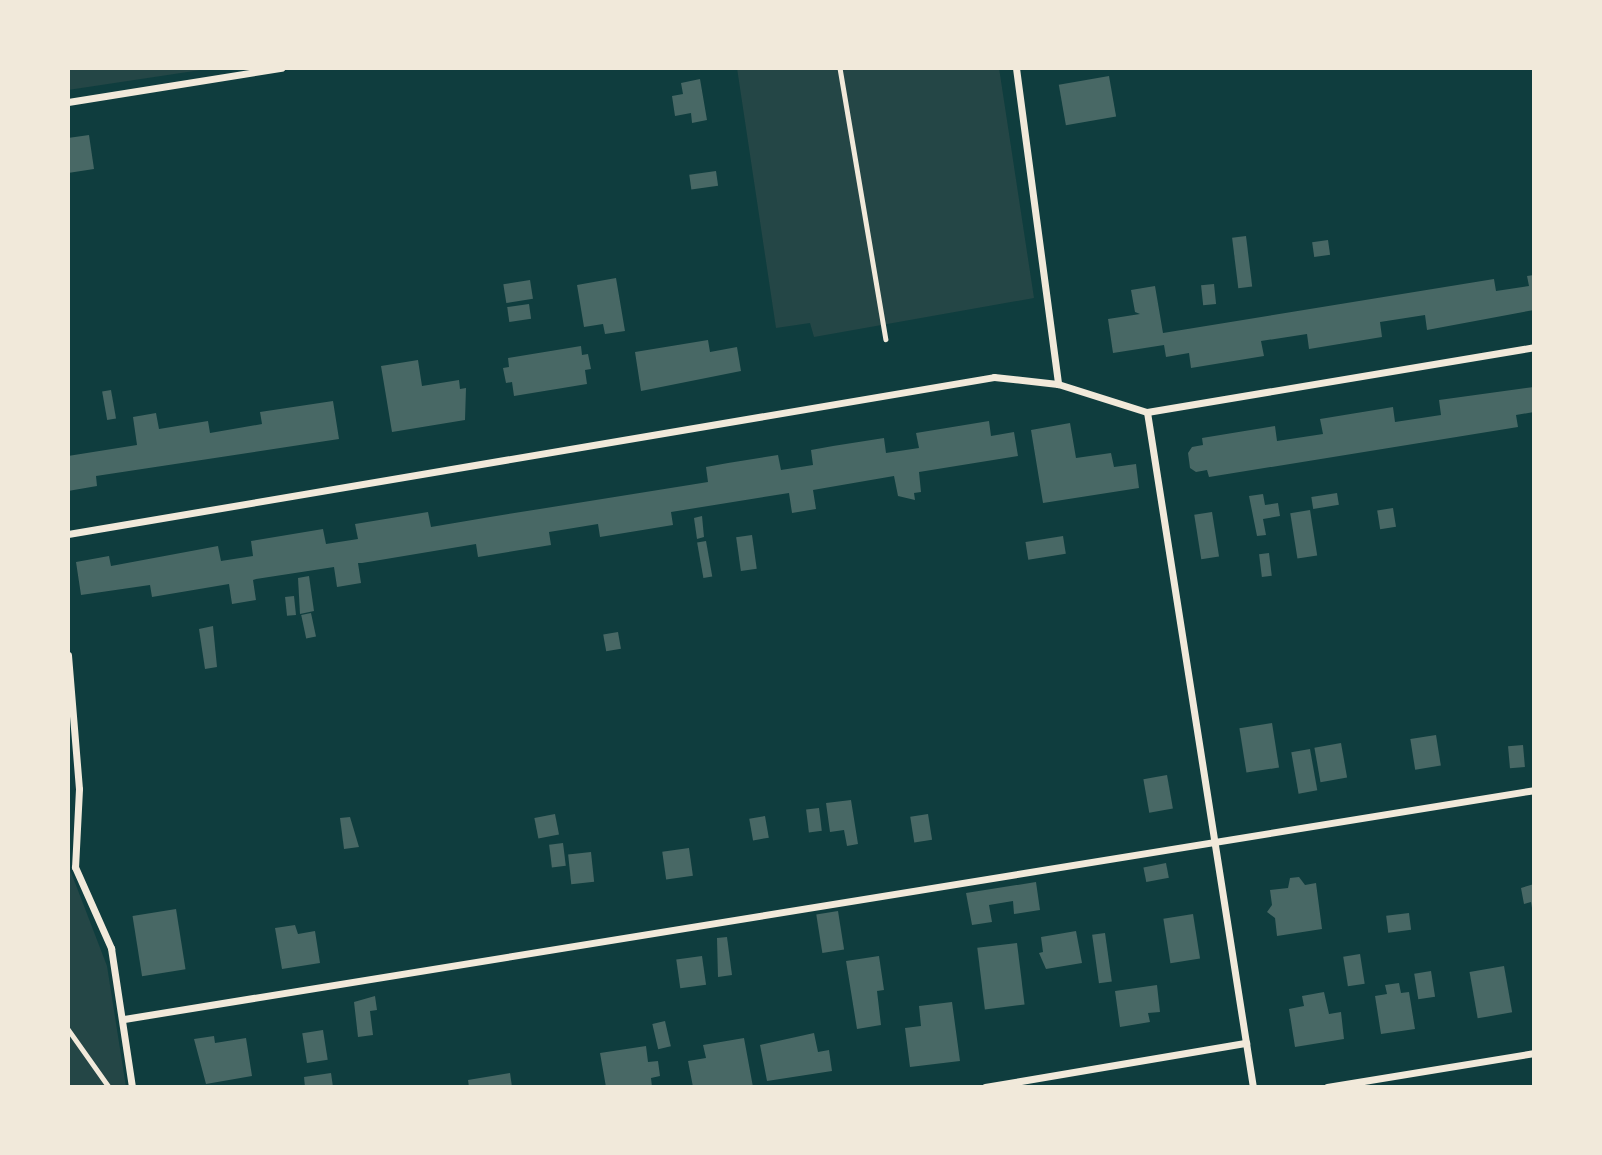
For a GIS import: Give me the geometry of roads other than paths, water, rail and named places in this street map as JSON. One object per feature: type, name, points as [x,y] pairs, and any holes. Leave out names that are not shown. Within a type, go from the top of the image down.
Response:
[{"type":"street","points":[[68,102],[281,68]]},
{"type":"street","points":[[1016,68],[1058,384]]},
{"type":"street","points":[[68,534],[994,377],[1058,384],[1147,412],[1534,347]]},
{"type":"street","points":[[1147,412],[1253,1087]]},
{"type":"street","points":[[68,655],[79,789],[75,867],[111,948],[124,1018],[132,1087]]},
{"type":"street","points":[[124,1018],[1534,790]]},
{"type":"street","points":[[985,1087],[1247,1043]]},
{"type":"street","points":[[1327,1087],[1534,1053]]}]
